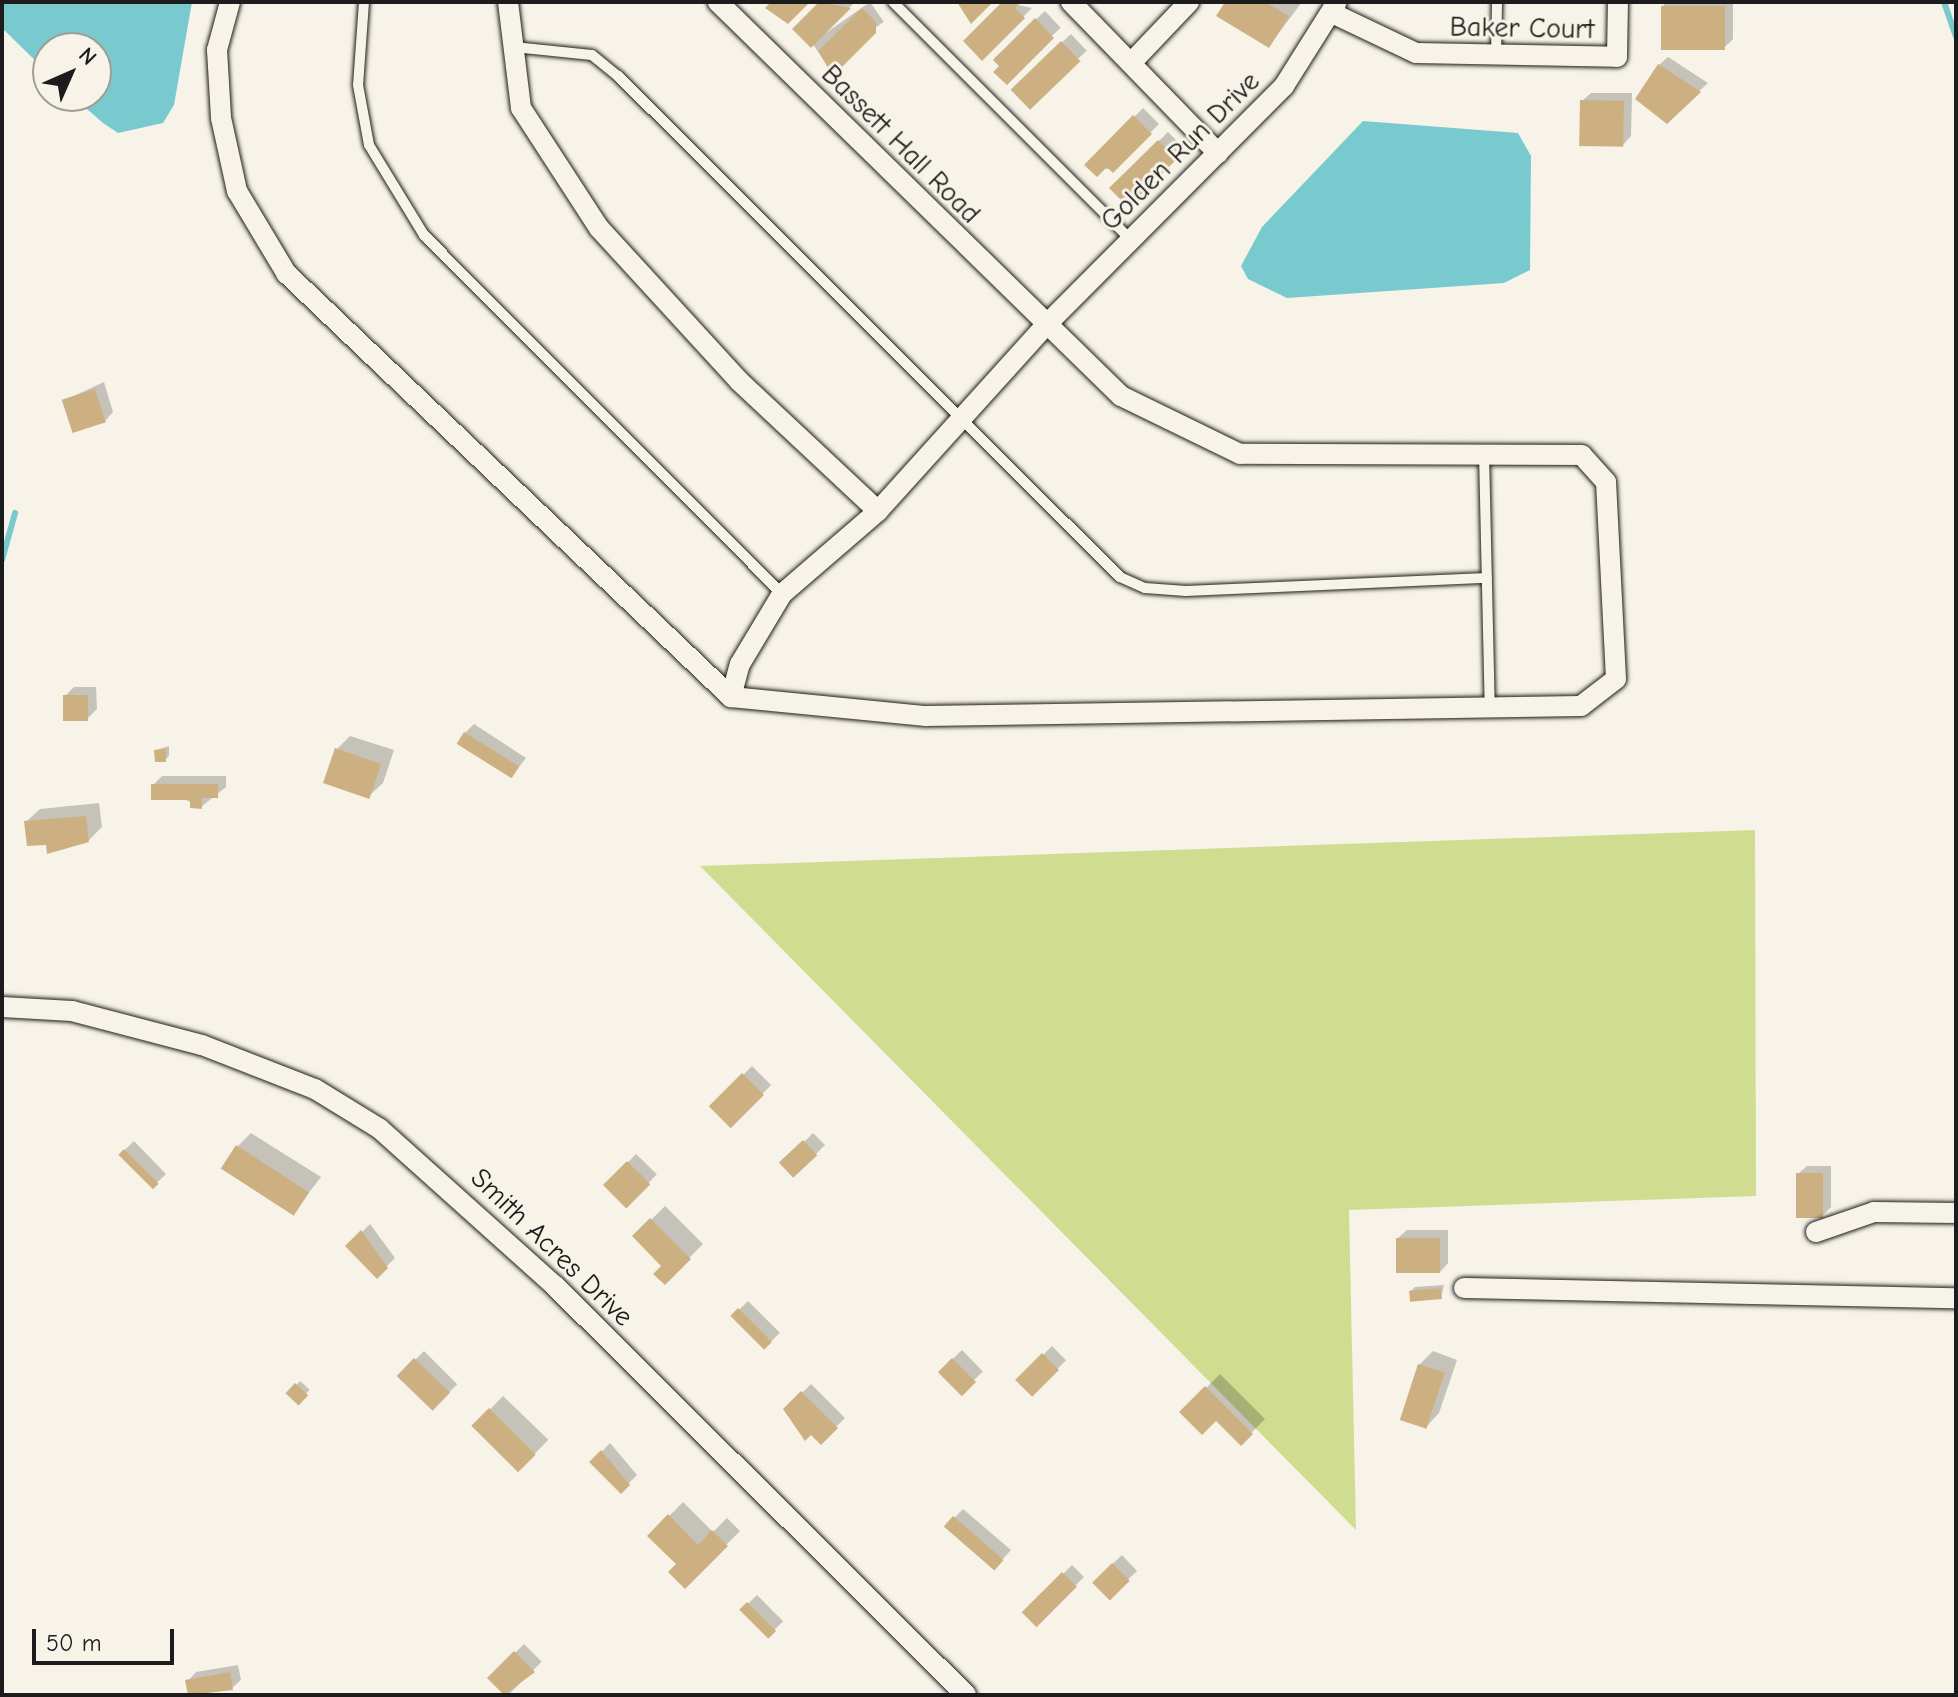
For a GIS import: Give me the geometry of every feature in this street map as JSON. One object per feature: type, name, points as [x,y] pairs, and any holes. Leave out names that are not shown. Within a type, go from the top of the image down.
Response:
[{"type":"street","points":[[230,2],[217,50],[221,118],[237,191],[286,273],[731,697],[926,716],[1490,708]]},
{"type":"street","points":[[508,2],[521,108],[599,228],[739,381],[878,511]]},
{"type":"street","name":"Bassett Hall Road","points":[[718,2],[1045,326],[1121,396],[1240,454],[1582,455],[1606,482],[1616,679],[1581,706],[1490,708]]},
{"type":"street","points":[[1071,2],[1218,153]]},
{"type":"street","points":[[1131,63],[1189,2]]},
{"type":"street","name":"Baker Court","points":[[1334,7],[1416,53],[1496,58],[1617,57],[1618,2]]},
{"type":"street","name":"Golden Run Drive","points":[[731,697],[740,664],[782,594],[878,511],[1045,326],[1284,86],[1334,7]]},
{"type":"street","name":"Smith Acres Drive","points":[[2,1007],[72,1011],[202,1045],[315,1089],[380,1129],[555,1286],[966,1695]]},
{"type":"street","points":[[1816,1232],[1874,1212],[1956,1213]]},
{"type":"street","points":[[1464,1288],[1956,1298]]},
{"type":"lane","points":[[364,2],[358,85],[369,145],[416,223],[782,594]]},
{"type":"lane","points":[[893,2],[1131,240]]},
{"type":"lane","points":[[1496,58],[1497,2]]},
{"type":"lane","points":[[514,47],[560,47],[601,62],[1120,577],[1145,588],[1487,578]]},
{"type":"lane","points":[[1484,453],[1490,708]]},
{"type":"green space","points":[[1755,830],[1756,1196],[1349,1210],[1356,1530],[700,866]]},
{"type":"water","points":[[2,2],[192,2],[174,105],[163,123],[118,133],[90,112],[112,112],[112,32],[32,32],[32,57],[2,28]]},
{"type":"water","points":[[1363,121],[1518,133],[1531,156],[1530,270],[1504,283],[1287,298],[1248,279],[1241,266],[1262,227]]},
{"type":"building","points":[[771,2],[810,2],[788,24],[765,8]]},
{"type":"building","points":[[819,2],[851,8],[811,48],[792,29]]},
{"type":"building","points":[[957,2],[993,2],[971,24]]},
{"type":"building","points":[[1002,2],[1021,2],[1015,8],[1025,18],[982,61],[963,41]]},
{"type":"building","points":[[1225,2],[1265,2],[1289,16],[1269,48],[1216,16]]},
{"type":"building","points":[[1661,6],[1725,6],[1725,50],[1661,50]]},
{"type":"building","points":[[862,8],[876,22],[876,33],[833,76],[818,51]]},
{"type":"building","points":[[1035,18],[1054,38],[1007,85],[993,72],[999,66],[993,60]]},
{"type":"building","points":[[1061,41],[1080,61],[1030,110],[1011,90]]},
{"type":"building","points":[[1658,64],[1701,92],[1667,124],[1635,99]]},
{"type":"building","points":[[1580,100],[1624,101],[1623,147],[1579,146]]},
{"type":"building","points":[[1133,115],[1152,134],[1113,173],[1107,167],[1097,177],[1084,165]]},
{"type":"building","points":[[1158,140],[1177,159],[1134,202],[1128,197],[1123,202],[1109,188]]},
{"type":"building","points":[[95,389],[106,422],[73,433],[62,400]]},
{"type":"building","points":[[63,695],[88,695],[88,721],[63,721]]},
{"type":"building","points":[[464,732],[519,766],[512,778],[457,744]]},
{"type":"building","points":[[335,748],[381,764],[369,799],[323,783]]},
{"type":"building","points":[[166,749],[166,762],[155,762],[154,750]]},
{"type":"building","points":[[151,784],[218,784],[218,798],[202,798],[202,809],[190,808],[190,800],[151,800]]},
{"type":"building","points":[[86,816],[89,842],[47,854],[46,845],[27,846],[24,821]]},
{"type":"building","points":[[742,1073],[764,1095],[731,1128],[709,1106]]},
{"type":"building","points":[[803,1140],[817,1155],[793,1178],[779,1163]]},
{"type":"building","points":[[236,1145],[309,1192],[294,1216],[221,1168]]},
{"type":"building","points":[[124,1149],[159,1184],[153,1189],[118,1155]]},
{"type":"building","points":[[627,1161],[650,1184],[626,1208],[603,1185]]},
{"type":"building","points":[[1796,1173],[1823,1173],[1823,1218],[1796,1218]]},
{"type":"building","points":[[650,1218],[691,1259],[665,1285],[653,1274],[661,1266],[632,1236]]},
{"type":"building","points":[[361,1230],[388,1268],[377,1279],[345,1246]]},
{"type":"building","points":[[1396,1238],[1440,1238],[1440,1273],[1396,1273]]},
{"type":"building","points":[[1441,1288],[1442,1299],[1410,1302],[1409,1291]]},
{"type":"building","points":[[738,1308],[772,1342],[764,1350],[730,1316]]},
{"type":"building","points":[[1042,1353],[1059,1370],[1032,1397],[1015,1380]]},
{"type":"building","points":[[414,1358],[450,1393],[433,1411],[397,1376]]},
{"type":"building","points":[[952,1358],[976,1382],[962,1396],[938,1372]]},
{"type":"building","points":[[1418,1364],[1445,1373],[1426,1429],[1400,1420]]},
{"type":"building","points":[[295,1383],[308,1395],[299,1406],[285,1393]]},
{"type":"building","points":[[1205,1386],[1253,1434],[1241,1446],[1216,1421],[1202,1435],[1179,1412]]},
{"type":"building","points":[[801,1391],[838,1428],[821,1445],[811,1435],[805,1441],[783,1409]]},
{"type":"building","points":[[489,1408],[536,1455],[518,1472],[471,1426]]},
{"type":"building","points":[[601,1450],[630,1485],[621,1494],[589,1462]]},
{"type":"building","points":[[668,1514],[698,1545],[712,1530],[728,1546],[685,1589],[668,1572],[676,1564],[647,1536]]},
{"type":"building","points":[[953,1516],[1004,1560],[994,1571],[944,1527]]},
{"type":"building","points":[[1112,1563],[1130,1581],[1110,1600],[1092,1583]]},
{"type":"building","points":[[1062,1572],[1077,1587],[1037,1627],[1022,1612]]},
{"type":"building","points":[[747,1602],[776,1631],[768,1639],[739,1610]]},
{"type":"building","points":[[514,1651],[535,1672],[504,1695],[487,1678]]},
{"type":"building","points":[[230,1672],[233,1690],[188,1695],[185,1680]]},
{"type":"waterway","points":[[1944,2],[1956,36]]},
{"type":"waterway","points":[[2,560],[15,513]]}]
